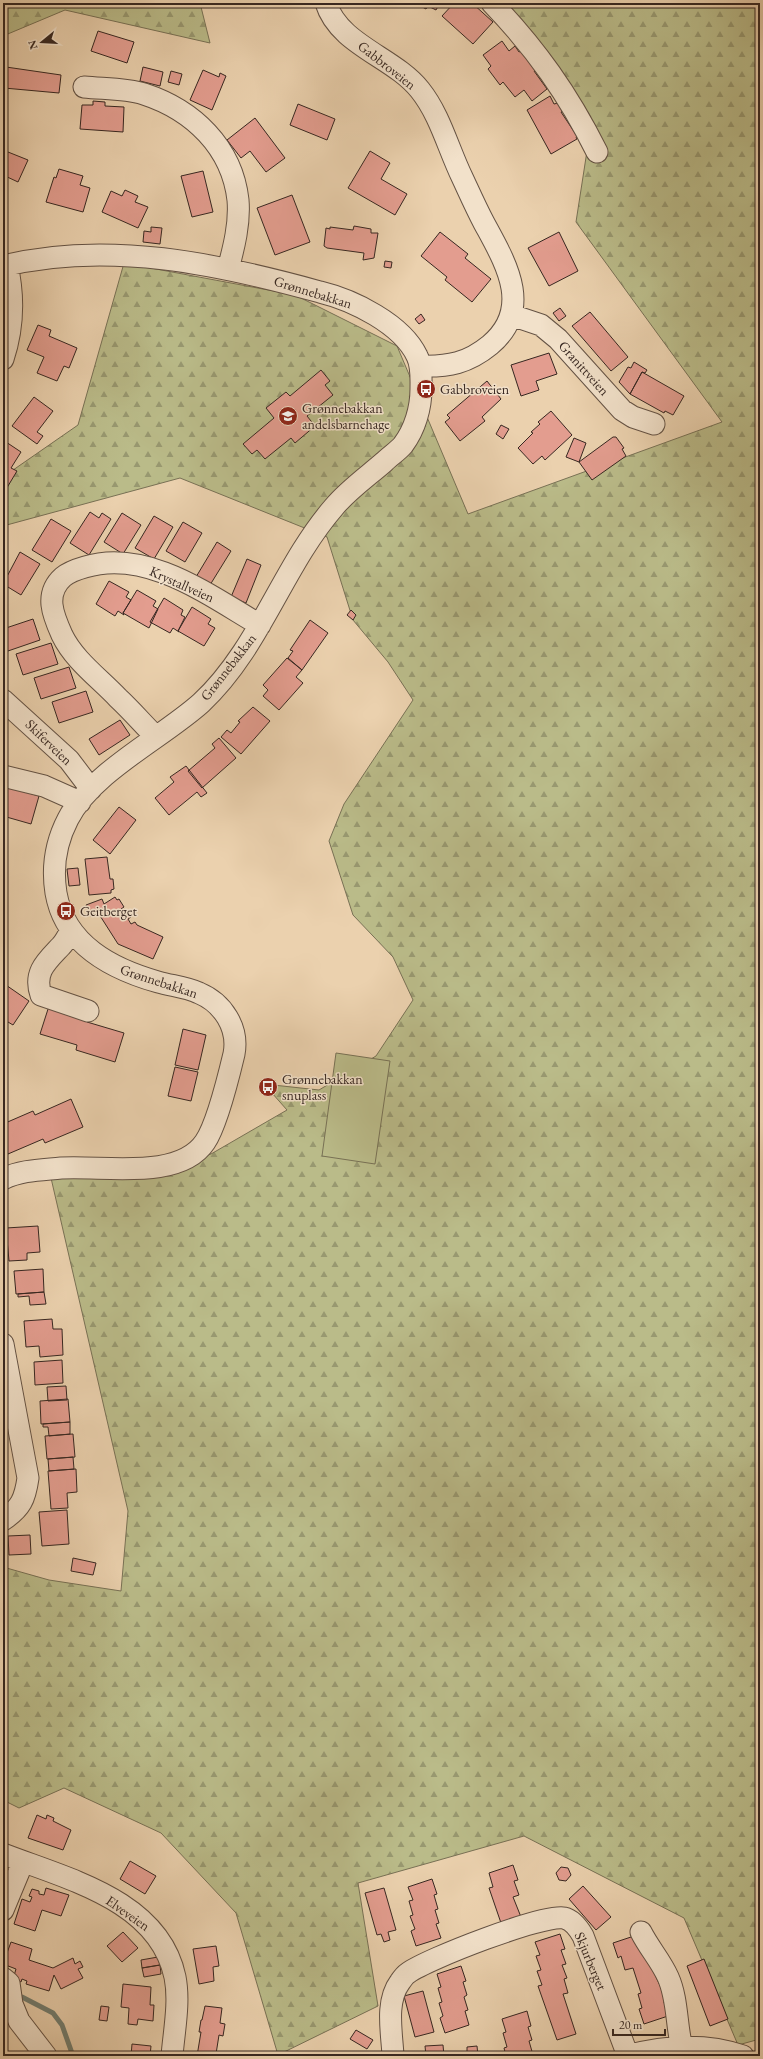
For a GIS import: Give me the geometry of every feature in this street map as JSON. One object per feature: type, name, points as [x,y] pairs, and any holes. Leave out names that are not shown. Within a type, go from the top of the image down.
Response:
[{"type":"street","name":"Gabbroveien","points":[[326,3],[330,14],[341,28],[420,89],[430,104],[450,146],[461,175],[505,262],[512,292],[513,310],[510,320],[496,340],[478,355],[443,367],[420,366]]},
{"type":"street","points":[[492,3],[522,34],[549,70],[578,114],[597,152]]},
{"type":"street","points":[[84,87],[144,94],[186,115],[204,128],[225,159],[238,199],[234,249],[228,269]]},
{"type":"street","name":"Grønnebakkan","points":[[3,1179],[16,1173],[69,1168],[159,1168],[176,1165],[191,1157],[206,1142],[215,1119],[235,1049],[235,1036],[230,1022],[221,1008],[210,999],[197,992],[157,982],[111,964],[86,948],[71,930],[60,912],[55,890],[54,863],[68,819],[85,795],[200,703],[218,684],[245,650],[296,560],[336,505],[403,445],[416,420],[421,396],[420,366],[416,354],[406,338],[378,317],[358,306],[328,294],[228,269],[130,256],[68,255],[5,266]]},
{"type":"street","points":[[3,360],[11,328],[11,294],[5,266]]},
{"type":"street","name":"Granittveien","points":[[511,315],[541,325],[558,339],[622,410],[633,417],[654,424]]},
{"type":"street","name":"Krystallveien","points":[[156,737],[84,664],[63,636],[52,608],[52,590],[57,583],[64,576],[92,565],[125,564],[145,567],[185,582],[216,598],[260,625]]},
{"type":"street","name":"Skiferveien","points":[[3,700],[69,760],[85,795]]},
{"type":"street","points":[[3,776],[85,795]]},
{"type":"street","points":[[71,930],[62,946],[50,956],[44,966],[38,980],[39,989],[41,995],[88,1011]]},
{"type":"street","points":[[3,1344],[28,1478],[25,1496],[16,1511],[3,1520]]},
{"type":"street","name":"Elveveien","points":[[3,1854],[93,1890],[136,1916],[152,1929],[162,1942],[169,1957],[175,1978],[177,1991],[172,2056]]},
{"type":"street","points":[[3,1910],[23,1862]]},
{"type":"street","name":"Skjurberget","points":[[393,2056],[391,2004],[394,1992],[407,1973],[450,1953],[513,1929],[551,1918],[570,1920],[578,1927],[583,1936],[627,2056]]},
{"type":"street","points":[[641,1932],[668,1978],[674,1995],[678,2030],[682,2048]]},
{"type":"street","points":[[3,1978],[9,1983],[12,2004],[19,2020],[46,2056]]},
{"type":"street","points":[[627,2056],[682,2048],[704,2048],[743,2056]]},
{"type":"green space","points":[[3,3],[200,3],[210,43],[65,10],[3,36]]},
{"type":"green space","points":[[481,3],[760,3],[760,2039],[738,2045],[684,1918],[524,1836],[358,1883],[378,2006],[278,2055],[236,1913],[161,1833],[64,1788],[19,1808],[3,1800],[3,1567],[49,1580],[121,1591],[128,1511],[51,1178],[211,1154],[287,1110],[264,1084],[319,1090],[376,1056],[413,1000],[393,957],[353,915],[329,841],[344,804],[413,700],[388,662],[353,620],[327,537],[180,478],[3,526],[3,477],[78,425],[124,263],[295,295],[397,346],[468,514],[722,422],[576,222],[589,138],[500,21]]},
{"type":"green space","points":[[336,1053],[390,1061],[375,1164],[322,1156]]},
{"type":"building","points":[[415,3],[440,3],[436,10],[428,6],[426,9]]},
{"type":"building","points":[[454,3],[472,3],[493,22],[473,44],[442,16]]},
{"type":"building","points":[[98,31],[134,42],[127,63],[91,51]]},
{"type":"building","points":[[502,41],[509,51],[515,46],[519,52],[523,50],[537,69],[534,71],[547,89],[532,101],[524,90],[515,97],[503,82],[500,85],[488,69],[491,66],[483,55]]},
{"type":"building","points":[[6,67],[61,75],[59,93],[4,88]]},
{"type":"building","points":[[143,67],[163,72],[160,86],[140,81]]},
{"type":"building","points":[[203,70],[219,77],[220,73],[226,76],[212,110],[190,100]]},
{"type":"building","points":[[171,71],[182,74],[179,85],[168,82]]},
{"type":"building","points":[[550,96],[554,104],[558,103],[563,111],[561,112],[577,136],[577,139],[551,154],[527,110]]},
{"type":"building","points":[[93,101],[105,102],[105,106],[124,107],[123,132],[80,129],[82,105],[93,105]]},
{"type":"building","points":[[298,104],[335,119],[327,140],[290,125]]},
{"type":"building","points":[[255,118],[285,158],[266,172],[250,151],[241,158],[227,140]]},
{"type":"building","points":[[3,150],[28,160],[18,182],[3,175]]},
{"type":"building","points":[[370,151],[390,163],[381,179],[407,194],[395,215],[348,188]]},
{"type":"building","points":[[59,169],[83,176],[80,185],[90,188],[83,212],[46,202],[54,177],[56,178]]},
{"type":"building","points":[[203,171],[213,212],[192,217],[181,176]]},
{"type":"building","points":[[125,190],[138,196],[135,202],[148,207],[138,228],[102,212],[111,191],[122,196]]},
{"type":"building","points":[[292,195],[310,242],[275,255],[257,208]]},
{"type":"building","points":[[354,226],[371,229],[371,233],[378,233],[374,258],[363,260],[364,253],[327,248],[324,246],[326,228],[330,229],[330,227],[353,230]]},
{"type":"building","points":[[151,227],[162,228],[160,244],[143,242],[144,231],[151,232]]},
{"type":"building","points":[[440,232],[468,254],[465,258],[491,279],[472,302],[445,280],[447,277],[421,256]]},
{"type":"building","points":[[559,232],[578,271],[549,286],[528,248]]},
{"type":"building","points":[[385,261],[392,262],[391,268],[384,267]]},
{"type":"building","points":[[560,308],[566,316],[559,321],[553,313]]},
{"type":"building","points":[[590,312],[628,357],[611,371],[572,326]]},
{"type":"building","points":[[421,314],[425,320],[419,324],[415,319]]},
{"type":"building","points":[[38,325],[51,330],[49,336],[77,348],[69,368],[64,366],[57,381],[37,373],[44,357],[27,350]]},
{"type":"building","points":[[549,353],[557,374],[536,381],[539,390],[521,396],[511,365]]},
{"type":"building","points":[[634,362],[647,370],[645,373],[642,372],[630,394],[619,382],[628,367],[631,368]]},
{"type":"building","points":[[321,370],[330,381],[325,385],[333,395],[307,416],[315,426],[295,443],[291,438],[265,459],[257,450],[252,454],[243,444],[274,418],[266,408],[286,392],[290,396]]},
{"type":"building","points":[[642,372],[684,396],[673,415],[665,411],[664,413],[630,394]]},
{"type":"building","points":[[487,381],[501,399],[482,417],[485,421],[460,441],[445,422],[450,418],[447,415]]},
{"type":"building","points":[[34,397],[53,411],[37,432],[43,436],[37,444],[12,426]]},
{"type":"building","points":[[551,411],[572,435],[545,460],[542,456],[533,464],[518,448],[533,433],[531,432],[540,424],[538,422]]},
{"type":"building","points":[[501,425],[509,429],[503,439],[496,434]]},
{"type":"building","points":[[613,437],[616,437],[624,448],[622,449],[626,456],[592,480],[579,462]]},
{"type":"building","points":[[574,438],[586,443],[579,462],[566,457]]},
{"type":"building","points":[[3,440],[21,452],[11,468],[17,471],[5,491],[3,489]]},
{"type":"building","points":[[90,512],[99,518],[102,513],[111,519],[89,555],[70,543]]},
{"type":"building","points":[[122,513],[141,525],[123,554],[104,542]]},
{"type":"building","points":[[154,516],[173,527],[154,559],[135,548]]},
{"type":"building","points":[[51,519],[71,531],[52,562],[32,550]]},
{"type":"building","points":[[183,522],[202,533],[185,562],[166,551]]},
{"type":"building","points":[[217,542],[231,551],[210,585],[196,577]]},
{"type":"building","points":[[20,552],[40,564],[21,595],[3,584]]},
{"type":"building","points":[[247,559],[261,565],[246,603],[231,597]]},
{"type":"building","points":[[109,581],[129,592],[126,597],[131,600],[123,613],[124,615],[118,611],[115,616],[96,604]]},
{"type":"building","points":[[137,590],[156,601],[153,606],[158,609],[149,628],[123,613]]},
{"type":"building","points":[[164,598],[183,610],[181,615],[185,617],[178,631],[179,632],[173,628],[170,633],[150,622]]},
{"type":"building","points":[[192,607],[211,619],[208,624],[215,628],[204,646],[178,631]]},
{"type":"building","points":[[351,610],[356,615],[353,620],[347,615]]},
{"type":"building","points":[[33,619],[40,640],[5,652],[3,644],[3,629]]},
{"type":"building","points":[[310,620],[328,633],[302,670],[288,658],[293,651],[290,650]]},
{"type":"building","points":[[51,643],[58,664],[23,675],[16,654]]},
{"type":"building","points":[[287,658],[302,670],[296,677],[303,683],[279,710],[263,696],[268,690],[263,685]]},
{"type":"building","points":[[69,667],[76,688],[41,699],[34,678]]},
{"type":"building","points":[[86,691],[93,712],[59,723],[52,702]]},
{"type":"building","points":[[253,707],[270,721],[241,754],[221,737],[227,730],[231,733],[240,722],[238,721]]},
{"type":"building","points":[[120,720],[130,735],[99,755],[89,739]]},
{"type":"building","points":[[219,738],[236,758],[202,788],[188,771],[215,748],[212,744]]},
{"type":"building","points":[[186,766],[207,793],[201,797],[197,792],[169,815],[155,798],[174,782],[170,777]]},
{"type":"building","points":[[5,786],[39,796],[31,824],[3,816],[3,790]]},
{"type":"building","points":[[119,807],[136,820],[110,854],[93,840]]},
{"type":"building","points":[[107,857],[110,879],[113,879],[114,889],[111,890],[111,893],[89,895],[85,859]]},
{"type":"building","points":[[78,868],[80,885],[69,886],[67,869]]},
{"type":"building","points":[[115,897],[117,900],[119,899],[124,907],[121,909],[122,911],[125,909],[131,917],[128,919],[131,924],[135,922],[137,925],[163,937],[153,959],[118,944],[97,911],[90,916],[86,905],[102,899],[104,904]]},
{"type":"building","points":[[3,983],[29,1001],[13,1025],[3,1019]]},
{"type":"building","points":[[49,1006],[88,1017],[87,1022],[124,1033],[115,1062],[76,1050],[77,1045],[40,1034]]},
{"type":"building","points":[[183,1029],[206,1035],[198,1070],[175,1065]]},
{"type":"building","points":[[175,1067],[198,1072],[191,1101],[168,1096]]},
{"type":"building","points":[[71,1099],[83,1127],[45,1143],[43,1139],[8,1154],[3,1143],[3,1124],[33,1111],[35,1115]]},
{"type":"building","points":[[38,1226],[40,1252],[27,1253],[27,1260],[9,1261],[6,1228]]},
{"type":"building","points":[[43,1269],[44,1292],[16,1294],[14,1271]]},
{"type":"building","points":[[44,1292],[46,1304],[30,1305],[29,1296],[18,1297],[18,1294]]},
{"type":"building","points":[[52,1319],[53,1329],[62,1329],[63,1355],[40,1357],[39,1346],[26,1347],[24,1321]]},
{"type":"building","points":[[62,1360],[63,1383],[35,1385],[34,1362]]},
{"type":"building","points":[[66,1386],[67,1400],[48,1401],[47,1387]]},
{"type":"building","points":[[68,1399],[70,1422],[41,1424],[40,1401]]},
{"type":"building","points":[[70,1422],[70,1434],[49,1436],[48,1427],[43,1427],[43,1424]]},
{"type":"building","points":[[73,1434],[75,1457],[47,1459],[45,1436]]},
{"type":"building","points":[[73,1457],[74,1469],[49,1471],[48,1459]]},
{"type":"building","points":[[76,1469],[77,1492],[67,1493],[68,1508],[51,1509],[48,1471]]},
{"type":"building","points":[[67,1510],[69,1544],[42,1546],[39,1512]]},
{"type":"building","points":[[30,1535],[31,1554],[9,1555],[8,1536]]},
{"type":"building","points":[[73,1558],[96,1563],[93,1575],[71,1571]]},
{"type":"building","points":[[37,1815],[46,1819],[47,1815],[54,1818],[53,1821],[71,1830],[63,1850],[28,1838]]},
{"type":"building","points":[[130,1861],[156,1876],[145,1894],[120,1879]]},
{"type":"building","points":[[513,1865],[518,1880],[514,1881],[519,1895],[513,1897],[521,1917],[501,1923],[489,1888],[493,1887],[489,1873]]},
{"type":"building","points":[[561,1867],[568,1868],[571,1875],[566,1881],[559,1880],[556,1873]]},
{"type":"building","points":[[432,1879],[437,1894],[434,1895],[438,1909],[435,1910],[439,1923],[436,1924],[441,1938],[416,1946],[411,1931],[415,1929],[410,1916],[413,1915],[409,1901],[413,1900],[408,1887]]},
{"type":"building","points":[[583,1886],[611,1917],[596,1930],[569,1899]]},
{"type":"building","points":[[46,1888],[69,1895],[61,1916],[42,1910],[35,1931],[14,1924],[22,1899],[30,1902],[32,1897],[29,1896],[32,1889],[39,1891],[39,1894],[44,1895]]},
{"type":"building","points":[[384,1888],[396,1930],[388,1932],[390,1940],[384,1942],[381,1934],[377,1935],[365,1893]]},
{"type":"building","points":[[123,1932],[138,1948],[122,1962],[107,1946]]},
{"type":"building","points":[[560,1934],[565,1949],[561,1950],[566,1964],[562,1965],[567,1978],[564,1979],[568,1993],[563,1994],[576,2034],[557,2040],[538,1986],[542,1985],[537,1971],[541,1970],[536,1956],[540,1955],[535,1942]]},
{"type":"building","points":[[637,1935],[667,2001],[664,2002],[668,2016],[644,2024],[639,2009],[642,2008],[638,1994],[641,1993],[633,1968],[625,1970],[621,1956],[618,1958],[613,1943]]},
{"type":"building","points":[[11,1942],[32,1949],[29,1960],[53,1968],[73,1958],[75,1964],[80,1961],[83,1967],[78,1969],[83,1978],[61,1989],[54,1975],[49,1991],[26,1984],[27,1981],[22,1979],[21,1982],[13,1979],[16,1969],[3,1964]]},
{"type":"building","points":[[216,1946],[219,1966],[213,1967],[214,1981],[199,1984],[193,1949]]},
{"type":"building","points":[[158,1957],[160,1965],[142,1968],[141,1960]]},
{"type":"building","points":[[704,1959],[728,2019],[710,2026],[687,1966]]},
{"type":"building","points":[[160,1965],[161,1974],[144,1977],[142,1968]]},
{"type":"building","points":[[461,1966],[466,1981],[463,1982],[467,1995],[464,1997],[468,2010],[465,2011],[469,2025],[445,2033],[440,2018],[443,2016],[439,2003],[442,2002],[438,1988],[441,1987],[437,1974]]},
{"type":"building","points":[[123,1984],[151,1987],[150,2005],[154,2005],[153,2021],[138,2019],[137,2025],[128,2024],[129,2008],[121,2007]]},
{"type":"building","points":[[423,1991],[434,2032],[415,2037],[404,1996]]},
{"type":"building","points":[[101,2006],[109,2007],[107,2021],[99,2020]]},
{"type":"building","points":[[205,2006],[222,2008],[220,2023],[225,2024],[223,2036],[219,2035],[216,2054],[227,2056],[197,2056],[201,2032],[199,2032]]},
{"type":"building","points":[[527,2011],[531,2026],[528,2027],[532,2040],[529,2041],[533,2055],[506,2056],[504,2048],[507,2047],[503,2033],[506,2032],[502,2019]]},
{"type":"building","points":[[356,2030],[373,2040],[367,2049],[350,2039]]},
{"type":"building","points":[[132,2044],[151,2046],[150,2056],[131,2056]]},
{"type":"building","points":[[443,2045],[444,2056],[426,2056],[425,2046]]},
{"type":"building","points":[[477,2046],[478,2056],[467,2055],[467,2047]]},
{"type":"waterway","points":[[22,1997],[53,2013],[62,2025],[73,2056]]},
{"type":"place","name":"Gabbroveien","points":[[426,389]]},
{"type":"place","name":"Grønnebakkan andelsbarnehage","points":[[288,416]]},
{"type":"place","name":"Geitberget","points":[[66,911]]},
{"type":"place","name":"Grønnebakkan snuplass","points":[[268,1087]]}]
